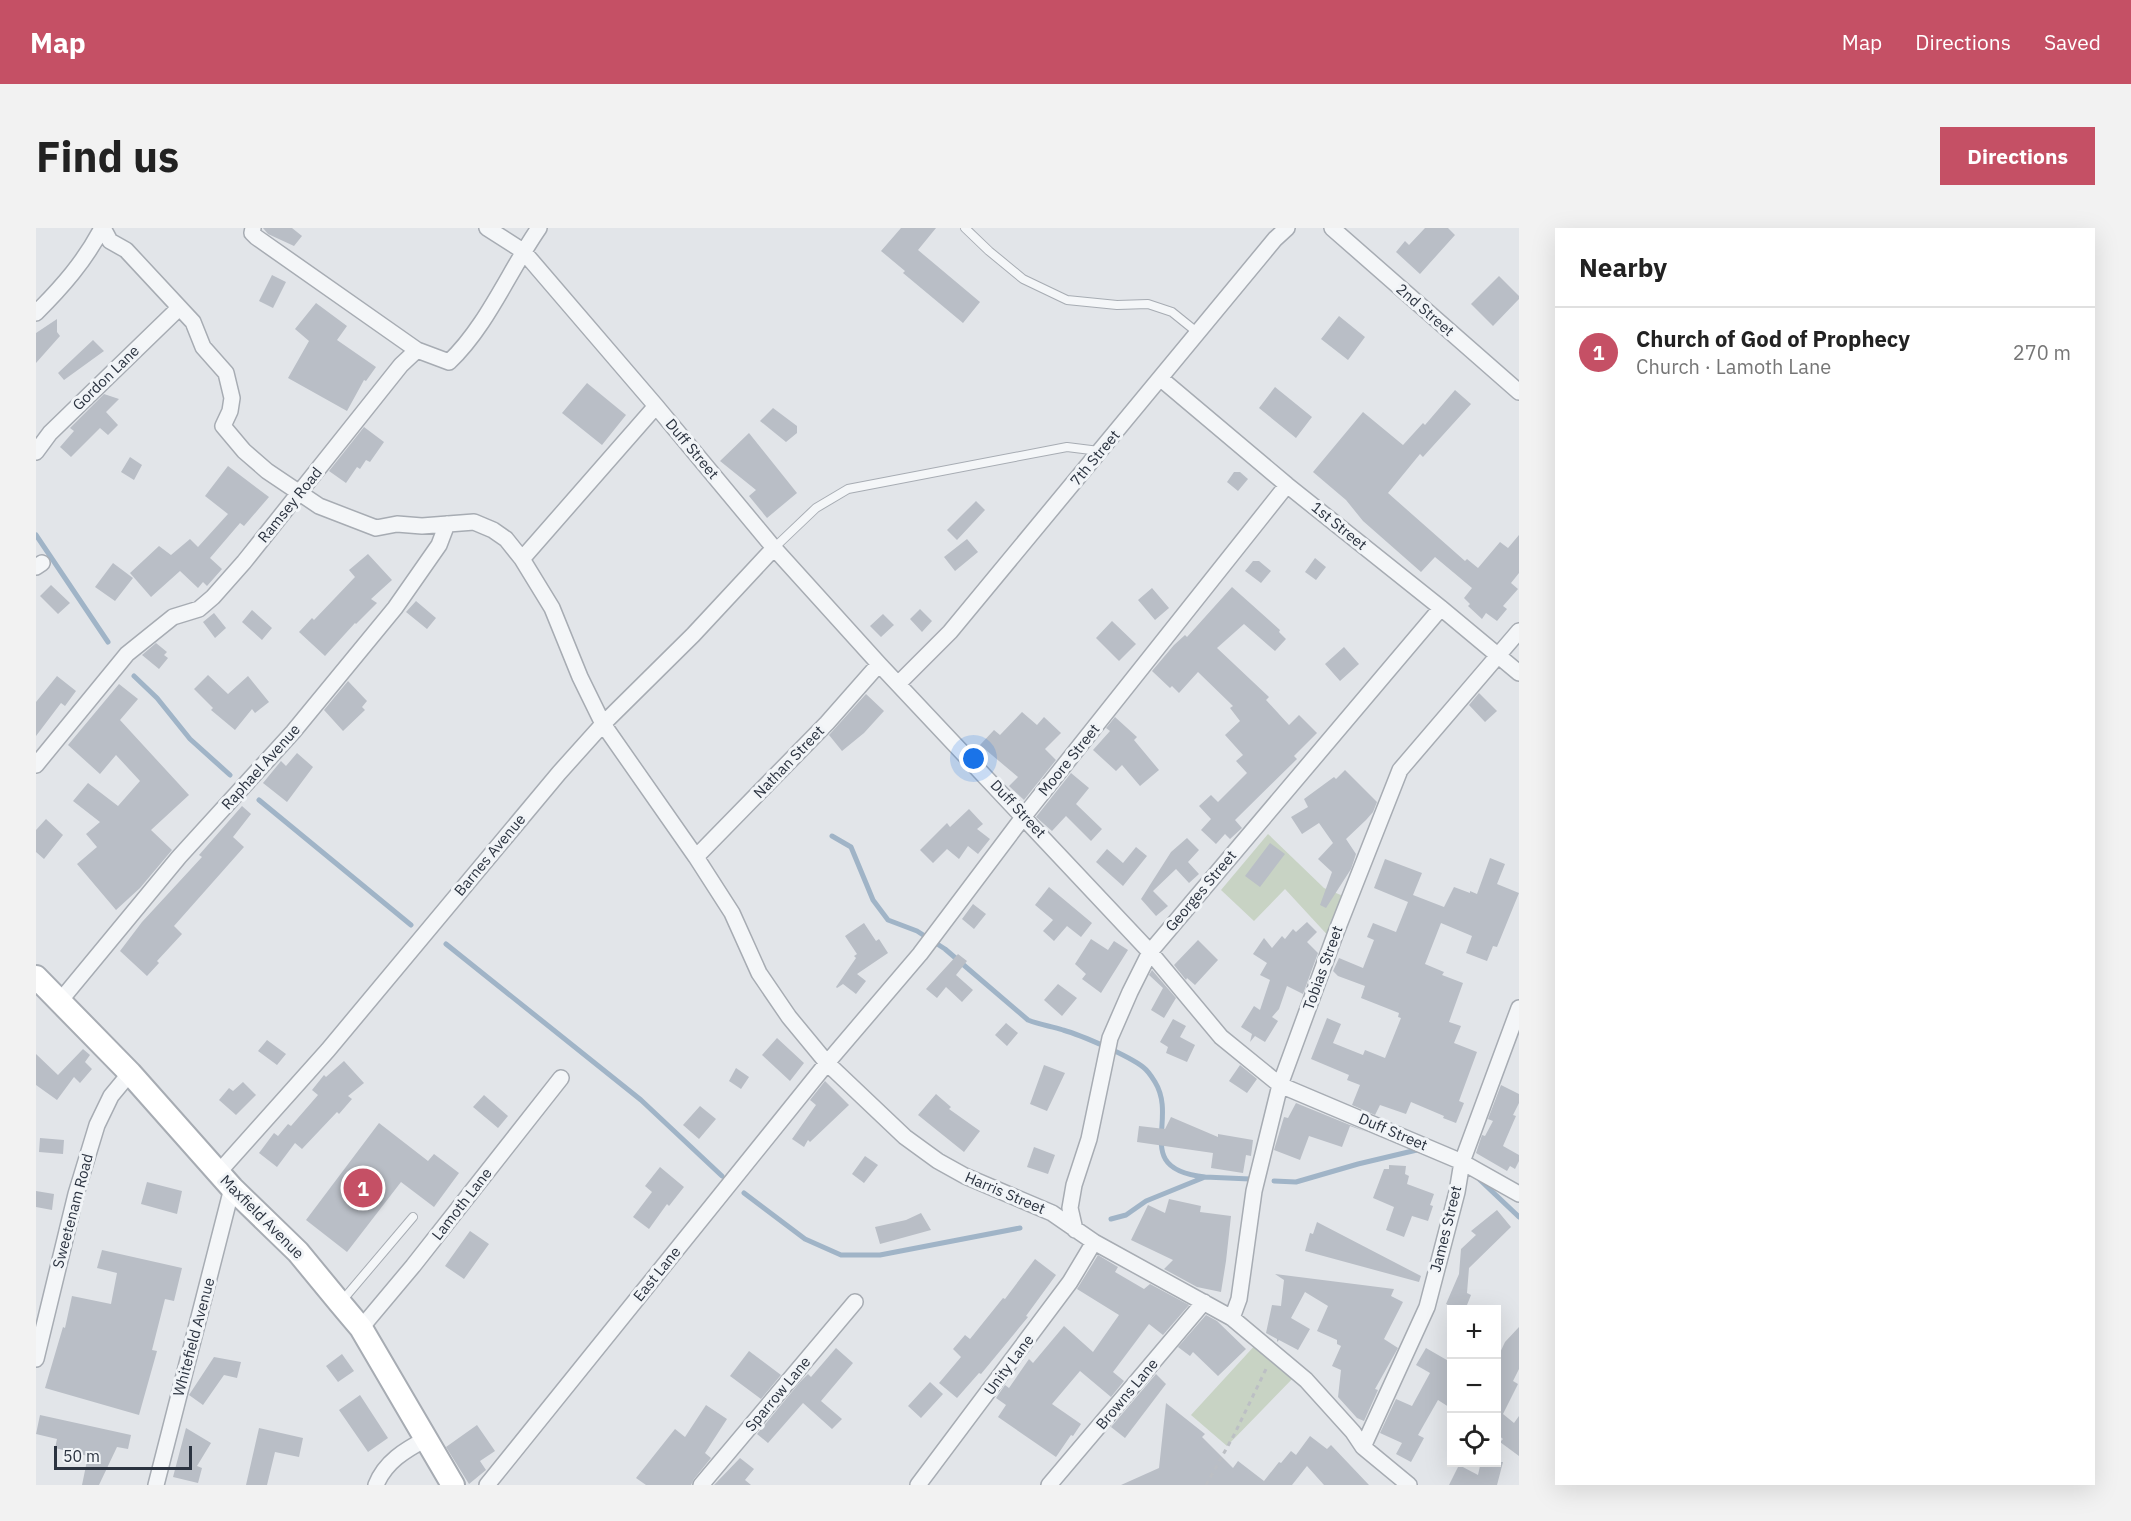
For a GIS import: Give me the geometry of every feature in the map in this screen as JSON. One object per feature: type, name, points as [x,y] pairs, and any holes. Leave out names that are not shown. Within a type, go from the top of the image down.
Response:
[{"type":"main road","name":"Maxfield Avenue","points":[[36,977],[130,1073],[225,1181],[298,1252],[361,1328],[453,1485]]},
{"type":"street","points":[[103,228],[110,241],[126,250],[179,308]]},
{"type":"street","points":[[36,314],[68,281],[103,228]]},
{"type":"street","points":[[253,228],[252,233],[255,237],[417,350],[449,362],[462,350],[539,228]]},
{"type":"street","name":"Duff Street","points":[[487,228],[523,251],[774,548],[879,664],[1150,952],[1221,1037],[1280,1085],[1462,1162],[1519,1194]]},
{"type":"street","name":"7th Street","points":[[898,684],[950,632],[1198,333],[1270,233],[1287,228]]},
{"type":"street","name":"2nd Street","points":[[1332,228],[1519,392]]},
{"type":"street","name":"Gordon Lane","points":[[36,452],[50,433],[179,308]]},
{"type":"street","name":"Harris Street","points":[[179,308],[193,322],[203,347],[226,373],[232,398],[230,411],[223,426],[244,451],[267,471],[319,506],[376,528],[397,524],[422,526],[474,522],[506,539],[522,559],[552,608],[580,677],[603,724],[696,857],[732,913],[759,972],[789,1017],[826,1063],[920,1150],[965,1176],[1052,1213],[1094,1242],[1232,1318],[1306,1380],[1353,1432],[1363,1447],[1409,1485]]},
{"type":"street","name":"Ramsey Road","points":[[36,765],[128,654],[173,617],[200,609],[213,597],[244,562],[401,365],[417,350]]},
{"type":"street","name":"1st Street","points":[[1160,378],[1287,485],[1519,673]]},
{"type":"street","points":[[522,559],[656,406]]},
{"type":"street","name":"Moore Street","points":[[826,1063],[925,947],[1024,816],[1287,485]]},
{"type":"street","name":"Raphael Avenue","points":[[60,1001],[179,857],[293,732],[395,608],[439,545],[447,524]]},
{"type":"street","name":"Barnes Avenue","points":[[225,1181],[328,1050],[559,772],[603,724],[693,635],[774,548]]},
{"type":"street","name":"Georges Street","points":[[1075,1230],[1070,1208],[1074,1185],[1089,1139],[1110,1038],[1150,952],[1441,608]]},
{"type":"street","name":"Tobias Street","points":[[1232,1318],[1239,1299],[1254,1191],[1280,1085],[1335,935],[1401,770],[1519,631]]},
{"type":"street","name":"Nathan Street","points":[[696,857],[827,723],[879,664]]},
{"type":"street","name":"James Street","points":[[1363,1447],[1427,1307],[1462,1162],[1519,1008]]},
{"type":"street","name":"East Lane","points":[[487,1485],[826,1063]]},
{"type":"street","name":"Sweetenam Road","points":[[36,1359],[76,1194],[97,1125],[111,1096],[130,1073]]},
{"type":"street","name":"Lamoth Lane","points":[[361,1328],[413,1266],[561,1078]]},
{"type":"street","name":"Whitefield Avenue","points":[[156,1485],[225,1181]]},
{"type":"street","name":"Unity Lane","points":[[918,1485],[1070,1282],[1094,1242]]},
{"type":"street","name":"Sparrow Lane","points":[[702,1485],[855,1302]]},
{"type":"street","name":"Browns Lane","points":[[1049,1485],[1204,1302]]},
{"type":"street","points":[[376,1485],[380,1474],[393,1460],[408,1448],[426,1439]]},
{"type":"lane","points":[[965,228],[1023,279],[1067,300],[1117,305],[1148,304],[1172,312],[1198,333]]},
{"type":"lane","points":[[774,548],[816,508],[848,489],[1067,447],[1100,451]]},
{"type":"lane","points":[[340,1303],[413,1217]]},
{"type":"path","points":[[1206,1485],[1234,1435],[1274,1352]]},
{"type":"green space","points":[[1268,834],[1324,888],[1348,898],[1333,941],[1285,889],[1254,921],[1221,890]]},
{"type":"green space","points":[[1258,1342],[1296,1375],[1227,1446],[1191,1415]]},
{"type":"building","points":[[263,228],[292,228],[302,236],[294,246],[268,234]]},
{"type":"building","points":[[901,228],[936,228],[918,250],[980,302],[963,323],[903,273],[905,271],[881,251]]},
{"type":"building","points":[[1425,228],[1448,228],[1455,235],[1420,274],[1396,252],[1405,241],[1409,245]]},
{"type":"building","points":[[272,275],[286,282],[273,308],[259,301]]},
{"type":"building","points":[[1499,276],[1519,296],[1519,299],[1493,326],[1471,304]]},
{"type":"building","points":[[316,303],[347,326],[337,340],[376,367],[366,381],[364,380],[347,411],[288,378],[309,341],[295,329]]},
{"type":"building","points":[[1339,316],[1365,337],[1348,360],[1321,339]]},
{"type":"building","points":[[57,319],[57,332],[60,336],[36,363],[36,333]]},
{"type":"building","points":[[93,340],[104,351],[64,380],[58,373]]},
{"type":"building","points":[[587,383],[626,415],[602,445],[562,413]]},
{"type":"building","points":[[1275,387],[1312,417],[1296,438],[1259,408]]},
{"type":"building","points":[[1455,390],[1471,404],[1423,457],[1420,454],[1388,493],[1465,561],[1467,559],[1478,568],[1500,542],[1508,548],[1519,535],[1519,573],[1511,583],[1518,589],[1503,606],[1507,609],[1497,621],[1486,613],[1482,619],[1468,606],[1470,604],[1464,598],[1472,588],[1435,557],[1421,572],[1363,521],[1346,500],[1313,472],[1363,412],[1403,445],[1423,423],[1425,425]]},
{"type":"building","points":[[104,394],[119,399],[106,412],[118,425],[108,435],[100,428],[71,457],[60,447],[74,431],[70,428]]},
{"type":"building","points":[[773,408],[797,426],[797,433],[786,442],[760,421]]},
{"type":"building","points":[[364,427],[384,442],[370,462],[366,460],[360,469],[357,467],[346,483],[329,471]]},
{"type":"building","points":[[749,433],[797,493],[767,518],[749,496],[756,490],[720,461]]},
{"type":"building","points":[[130,457],[142,465],[134,480],[121,472]]},
{"type":"building","points":[[228,466],[269,497],[244,526],[240,523],[210,558],[222,569],[207,586],[203,582],[198,588],[180,571],[151,597],[130,573],[159,546],[171,555],[190,539],[198,547],[228,514],[205,496]]},
{"type":"building","points":[[1234,472],[1240,472],[1248,479],[1238,491],[1227,482]]},
{"type":"building","points":[[976,501],[985,510],[957,540],[947,530]]},
{"type":"building","points":[[967,539],[978,552],[955,571],[944,557]]},
{"type":"building","points":[[368,554],[392,580],[371,599],[377,603],[325,656],[299,632],[312,618],[314,620],[355,577],[349,570]]},
{"type":"building","points":[[1315,558],[1326,567],[1316,580],[1305,572]]},
{"type":"building","points":[[1253,561],[1259,561],[1271,571],[1261,583],[1245,571]]},
{"type":"building","points":[[113,563],[133,578],[115,601],[95,587]]},
{"type":"building","points":[[51,585],[70,603],[58,614],[40,596]]},
{"type":"building","points":[[1232,587],[1280,630],[1279,632],[1286,639],[1275,651],[1244,624],[1217,648],[1269,697],[1266,700],[1289,725],[1299,715],[1317,733],[1294,756],[1297,759],[1235,820],[1242,828],[1230,839],[1225,834],[1216,844],[1201,830],[1211,819],[1199,806],[1211,795],[1218,802],[1247,773],[1236,761],[1243,755],[1225,735],[1240,721],[1230,708],[1233,706],[1198,672],[1179,693],[1172,686],[1170,688],[1152,671],[1174,645],[1185,635],[1187,637]]},
{"type":"building","points":[[1152,588],[1169,608],[1155,620],[1138,600]]},
{"type":"building","points":[[416,601],[436,618],[427,629],[406,612]]},
{"type":"building","points":[[920,609],[932,621],[922,632],[910,619]]},
{"type":"building","points":[[252,610],[272,628],[262,640],[242,622]]},
{"type":"building","points":[[214,613],[226,628],[215,638],[203,622]]},
{"type":"building","points":[[883,614],[894,625],[881,637],[870,626]]},
{"type":"building","points":[[1112,621],[1136,644],[1119,661],[1096,638]]},
{"type":"building","points":[[156,643],[167,652],[164,655],[168,658],[159,669],[142,655]]},
{"type":"building","points":[[1344,647],[1359,664],[1340,681],[1325,664]]},
{"type":"building","points":[[208,675],[228,694],[248,676],[269,702],[255,713],[252,709],[235,730],[211,710],[213,708],[194,689]]},
{"type":"building","points":[[57,676],[76,691],[65,706],[61,703],[36,736],[36,702]]},
{"type":"building","points":[[348,681],[367,701],[362,707],[365,710],[343,731],[324,710]]},
{"type":"building","points":[[119,684],[138,699],[120,720],[189,795],[151,830],[172,850],[140,888],[116,910],[77,864],[97,847],[86,834],[100,822],[73,801],[88,783],[118,806],[140,781],[116,755],[100,774],[68,745]]},
{"type":"building","points":[[1479,693],[1497,711],[1485,722],[1469,705]]},
{"type":"building","points":[[866,694],[884,711],[864,733],[842,751],[829,735]]},
{"type":"building","points":[[1022,712],[1037,725],[1044,717],[1061,733],[1045,749],[1056,760],[1024,800],[1009,786],[1018,777],[980,745],[994,730],[1000,735]]},
{"type":"building","points":[[1115,717],[1137,737],[1134,740],[1159,770],[1140,786],[1122,765],[1116,771],[1093,750],[1110,731],[1106,728]]},
{"type":"building","points":[[297,753],[313,767],[287,802],[263,783],[281,761],[286,766]]},
{"type":"building","points":[[1345,770],[1377,802],[1373,812],[1346,839],[1356,854],[1351,869],[1326,908],[1320,905],[1332,872],[1318,859],[1333,843],[1319,823],[1302,834],[1291,817],[1308,807],[1304,799],[1334,777],[1336,779]]},
{"type":"building","points":[[1071,773],[1089,788],[1076,804],[1102,829],[1091,841],[1066,816],[1052,831],[1036,817]]},
{"type":"building","points":[[242,806],[251,814],[233,837],[244,847],[174,926],[182,934],[157,961],[159,963],[147,976],[120,951],[142,922],[202,857],[199,855]]},
{"type":"building","points":[[969,809],[983,824],[977,829],[990,839],[978,854],[968,846],[959,859],[947,849],[933,863],[920,850],[947,823],[950,827]]},
{"type":"building","points":[[46,819],[63,835],[44,859],[36,852],[36,830]]},
{"type":"building","points":[[1187,838],[1199,850],[1188,862],[1199,874],[1189,883],[1176,869],[1153,891],[1168,906],[1156,916],[1141,899],[1171,852]]},
{"type":"building","points":[[1270,843],[1285,854],[1260,887],[1245,876]]},
{"type":"building","points":[[1136,847],[1147,856],[1123,886],[1096,862],[1107,849],[1123,863]]},
{"type":"building","points":[[1490,858],[1505,864],[1497,884],[1519,893],[1497,947],[1493,946],[1487,961],[1466,953],[1472,936],[1441,923],[1425,964],[1444,972],[1442,975],[1463,983],[1449,1022],[1461,1026],[1454,1043],[1477,1052],[1459,1101],[1464,1103],[1456,1123],[1411,1102],[1406,1114],[1380,1105],[1375,1115],[1352,1105],[1360,1085],[1347,1080],[1349,1075],[1311,1059],[1327,1018],[1341,1024],[1333,1043],[1363,1055],[1365,1050],[1385,1058],[1401,1018],[1398,1017],[1399,1013],[1361,998],[1365,986],[1338,976],[1333,971],[1339,958],[1363,968],[1374,940],[1367,937],[1373,923],[1396,932],[1408,902],[1374,888],[1385,859],[1422,873],[1413,895],[1444,907],[1454,887],[1477,894]]},
{"type":"building","points":[[1049,887],[1092,923],[1081,937],[1067,926],[1054,941],[1043,931],[1053,920],[1035,905]]},
{"type":"building","points":[[973,904],[986,914],[974,929],[962,919]]},
{"type":"building","points":[[1307,922],[1317,932],[1307,942],[1318,953],[1303,994],[1287,986],[1279,1009],[1272,1017],[1278,1021],[1265,1042],[1255,1036],[1250,1042],[1252,1034],[1241,1027],[1254,1006],[1260,1010],[1270,980],[1260,975],[1267,963],[1253,954],[1264,938],[1272,948],[1282,936],[1285,939],[1293,929],[1296,932]]},
{"type":"building","points":[[864,923],[876,941],[879,939],[888,953],[857,974],[866,981],[856,994],[843,984],[836,987],[857,954],[845,936]]},
{"type":"building","points":[[1091,939],[1108,950],[1114,941],[1128,950],[1101,993],[1082,979],[1086,974],[1075,964]]},
{"type":"building","points":[[1198,940],[1218,960],[1195,985],[1187,978],[1186,980],[1174,965]]},
{"type":"building","points":[[958,954],[967,961],[956,975],[973,990],[962,1002],[946,987],[937,998],[926,989]]},
{"type":"building","points":[[1152,970],[1176,998],[1164,1018],[1151,1010],[1163,988],[1149,975]]},
{"type":"building","points":[[1058,984],[1077,998],[1062,1016],[1044,1000]]},
{"type":"building","points":[[1173,1019],[1186,1026],[1180,1037],[1195,1045],[1187,1062],[1166,1053],[1168,1047],[1160,1042]]},
{"type":"building","points":[[1006,1023],[1018,1033],[1007,1046],[995,1035]]},
{"type":"building","points":[[777,1038],[804,1063],[790,1081],[762,1055]]},
{"type":"building","points":[[267,1040],[286,1054],[277,1065],[258,1051]]},
{"type":"building","points":[[83,1049],[90,1055],[85,1062],[92,1069],[80,1083],[74,1077],[57,1100],[36,1085],[36,1054],[58,1075]]},
{"type":"building","points":[[344,1061],[364,1083],[348,1096],[352,1099],[339,1114],[337,1112],[302,1149],[295,1143],[277,1167],[259,1153],[274,1133],[278,1136],[288,1124],[291,1126],[318,1095],[312,1090],[324,1075],[326,1077]]},
{"type":"building","points":[[1044,1065],[1065,1073],[1047,1111],[1030,1104]]},
{"type":"building","points":[[1240,1065],[1257,1079],[1247,1093],[1229,1081]]},
{"type":"building","points":[[736,1068],[749,1077],[741,1089],[729,1081]]},
{"type":"building","points":[[825,1081],[849,1105],[810,1142],[808,1140],[804,1147],[792,1139],[816,1105],[810,1100]]},
{"type":"building","points":[[243,1082],[256,1095],[236,1115],[219,1100],[229,1088],[233,1091]]},
{"type":"building","points":[[1501,1085],[1519,1094],[1519,1103],[1513,1115],[1516,1116],[1503,1146],[1519,1155],[1519,1161],[1515,1169],[1510,1166],[1507,1171],[1476,1153],[1482,1135],[1485,1136],[1493,1121],[1488,1119]]},
{"type":"building","points":[[936,1094],[951,1107],[949,1109],[980,1131],[964,1152],[918,1115]]},
{"type":"building","points":[[484,1095],[508,1116],[498,1128],[473,1107]]},
{"type":"building","points":[[1296,1103],[1367,1132],[1350,1126],[1342,1147],[1309,1136],[1300,1160],[1274,1150],[1284,1117],[1288,1118]]},
{"type":"building","points":[[700,1106],[716,1119],[699,1139],[683,1125]]},
{"type":"building","points":[[1171,1117],[1218,1137],[1218,1134],[1253,1140],[1251,1156],[1246,1155],[1243,1173],[1211,1168],[1213,1153],[1137,1142],[1139,1126],[1165,1129]]},
{"type":"building","points":[[379,1123],[428,1161],[434,1154],[459,1173],[434,1207],[401,1182],[347,1252],[306,1220]]},
{"type":"building","points":[[40,1138],[64,1140],[63,1154],[39,1152]]},
{"type":"building","points":[[1034,1147],[1055,1155],[1048,1174],[1027,1167]]},
{"type":"building","points":[[865,1156],[878,1165],[864,1183],[852,1174]]},
{"type":"building","points":[[1389,1165],[1406,1166],[1405,1174],[1409,1176],[1407,1184],[1434,1194],[1428,1221],[1412,1216],[1404,1237],[1386,1230],[1394,1207],[1373,1198],[1384,1169],[1389,1169]]},
{"type":"building","points":[[660,1167],[684,1187],[669,1206],[667,1204],[649,1229],[633,1217],[652,1192],[645,1186]]},
{"type":"building","points":[[147,1182],[182,1191],[177,1214],[141,1204]]},
{"type":"building","points":[[36,1191],[54,1194],[52,1210],[36,1207]]},
{"type":"building","points":[[1169,1199],[1201,1206],[1200,1212],[1231,1216],[1221,1292],[1197,1287],[1164,1269],[1173,1260],[1131,1240],[1148,1205],[1165,1213]]},
{"type":"building","points":[[1497,1210],[1511,1227],[1469,1268],[1467,1293],[1471,1295],[1467,1305],[1448,1305],[1446,1304],[1459,1274],[1461,1249],[1476,1235],[1471,1231]]},
{"type":"building","points":[[921,1213],[931,1230],[880,1244],[875,1227],[906,1220]]},
{"type":"building","points":[[1317,1222],[1421,1276],[1419,1282],[1305,1251],[1310,1233],[1313,1234]]},
{"type":"building","points":[[470,1231],[489,1244],[464,1279],[445,1266]]},
{"type":"building","points":[[102,1250],[182,1268],[174,1301],[165,1299],[152,1350],[157,1351],[139,1415],[45,1388],[63,1327],[65,1328],[72,1296],[111,1304],[117,1273],[97,1268]]},
{"type":"building","points":[[1098,1255],[1118,1267],[1115,1272],[1144,1289],[1150,1284],[1189,1305],[1163,1335],[1149,1324],[1113,1372],[1124,1381],[1111,1397],[1080,1371],[1052,1404],[1081,1424],[1056,1457],[998,1417],[1006,1405],[996,1398],[1005,1385],[1009,1388],[1029,1359],[1033,1363],[1064,1326],[1093,1352],[1119,1315],[1077,1289]]},
{"type":"building","points":[[1035,1259],[1056,1275],[1026,1316],[1028,1317],[981,1374],[979,1373],[957,1398],[939,1383],[961,1357],[953,1349],[965,1335],[970,1339],[1003,1298],[1005,1299]]},
{"type":"building","points":[[1275,1274],[1394,1289],[1391,1296],[1403,1302],[1384,1339],[1398,1348],[1375,1389],[1378,1390],[1364,1421],[1357,1418],[1338,1397],[1341,1370],[1332,1366],[1341,1346],[1337,1344],[1337,1340],[1317,1331],[1328,1306],[1305,1292],[1291,1318],[1310,1329],[1298,1350],[1279,1340],[1277,1342],[1277,1339],[1266,1333],[1272,1305],[1281,1306],[1284,1280]]},
{"type":"building","points":[[1206,1315],[1217,1321],[1246,1349],[1218,1376],[1193,1352],[1190,1356],[1178,1347]]},
{"type":"building","points":[[1519,1327],[1519,1369],[1513,1381],[1518,1384],[1503,1414],[1514,1423],[1519,1416],[1519,1456],[1501,1443],[1503,1439],[1501,1437],[1501,1350],[1505,1342]]},
{"type":"building","points":[[836,1348],[853,1363],[821,1401],[842,1419],[832,1429],[803,1403],[768,1443],[757,1434],[800,1382],[808,1374],[811,1377]]},
{"type":"building","points":[[1426,1348],[1447,1360],[1447,1406],[1438,1400],[1418,1435],[1424,1438],[1411,1462],[1396,1454],[1402,1443],[1380,1433],[1396,1399],[1412,1406],[1430,1373],[1416,1365]]},
{"type":"building","points":[[749,1351],[781,1375],[761,1399],[730,1376]]},
{"type":"building","points":[[342,1354],[354,1371],[338,1382],[326,1366]]},
{"type":"building","points":[[214,1357],[241,1362],[237,1378],[224,1375],[203,1405],[189,1395]]},
{"type":"building","points":[[1156,1374],[1166,1384],[1125,1438],[1111,1427]]},
{"type":"building","points":[[930,1382],[943,1394],[921,1418],[908,1406]]},
{"type":"building","points":[[360,1395],[388,1438],[368,1452],[339,1410]]},
{"type":"building","points":[[1166,1403],[1205,1434],[1202,1437],[1233,1468],[1238,1461],[1264,1481],[1291,1451],[1296,1455],[1310,1436],[1327,1449],[1331,1445],[1369,1485],[1324,1485],[1307,1466],[1292,1485],[1121,1485],[1159,1468]]},
{"type":"building","points":[[706,1405],[727,1419],[705,1453],[711,1458],[691,1485],[646,1485],[636,1478],[675,1429],[685,1437]]},
{"type":"building","points":[[40,1415],[131,1435],[128,1449],[117,1447],[99,1485],[82,1485],[88,1456],[55,1448],[57,1439],[36,1434]]},
{"type":"building","points":[[477,1425],[495,1451],[480,1461],[486,1470],[469,1484],[446,1447]]},
{"type":"building","points":[[186,1428],[211,1443],[197,1466],[202,1468],[198,1483],[173,1477]]},
{"type":"building","points":[[259,1428],[303,1438],[299,1457],[275,1452],[267,1485],[246,1485]]},
{"type":"building","points":[[740,1458],[754,1469],[745,1480],[751,1485],[714,1485]]},
{"type":"building","points":[[1501,1462],[1503,1462],[1497,1485],[1449,1485],[1458,1467],[1478,1475],[1480,1467],[1501,1467]]},
{"type":"waterway","points":[[36,535],[108,642]]},
{"type":"waterway","points":[[134,676],[157,698],[190,739],[230,775]]},
{"type":"waterway","points":[[259,800],[411,925]]},
{"type":"waterway","points":[[832,836],[851,847],[873,900],[888,920],[917,931],[945,949],[1028,1020],[1093,1041],[1145,1068],[1155,1082],[1161,1097],[1163,1154],[1169,1164],[1183,1172],[1205,1177]]},
{"type":"waterway","points":[[446,944],[641,1100],[722,1176]]},
{"type":"waterway","points":[[1274,1181],[1296,1182],[1421,1149]]},
{"type":"waterway","points":[[1111,1219],[1126,1215],[1146,1201],[1205,1177],[1250,1179]]},
{"type":"waterway","points":[[1480,1180],[1519,1217]]},
{"type":"waterway","points":[[744,1193],[805,1239],[841,1255],[880,1255],[1020,1228]]},
{"type":"place","name":"Church of God of Prophecy","points":[[363,1188]]}]
